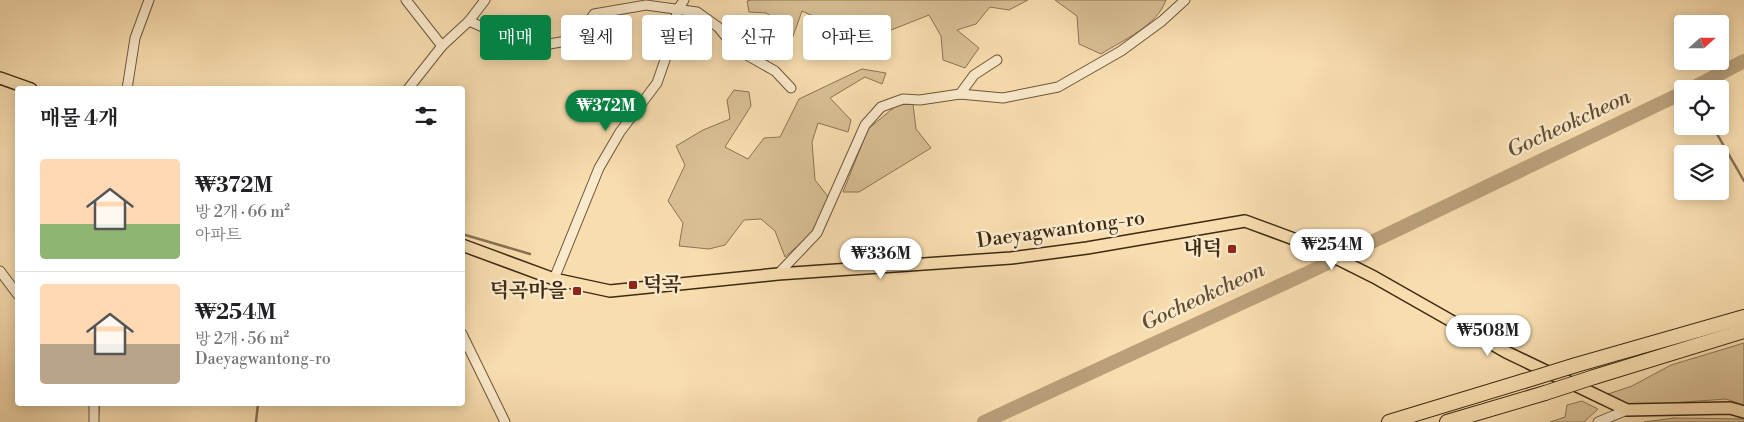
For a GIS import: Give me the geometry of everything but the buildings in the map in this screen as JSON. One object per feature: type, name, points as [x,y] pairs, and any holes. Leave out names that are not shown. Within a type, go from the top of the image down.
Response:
[{"type":"highway","points":[[1389,422],[1576,365],[1744,317]]},
{"type":"highway","points":[[1447,422],[1744,331]]},
{"type":"main road","points":[[0,78],[23,86]]},
{"type":"main road","name":"Daeyagwantong-ro","points":[[465,246],[554,278],[610,291],[778,274],[1012,258],[1245,222],[1310,245],[1366,273],[1506,352],[1626,410]]},
{"type":"main road","points":[[1626,410],[1730,408],[1744,412]]},
{"type":"street","points":[[127,86],[135,38],[149,0]]},
{"type":"street","points":[[410,86],[442,46],[469,20],[486,0]]},
{"type":"street","points":[[554,278],[599,168],[620,132],[657,83],[678,9],[684,0]]},
{"type":"street","points":[[778,274],[818,233],[865,125],[881,107],[903,99],[920,100],[960,94],[1003,98],[1058,87],[1121,51],[1162,21],[1185,0]]},
{"type":"street","points":[[411,2],[442,46]]},
{"type":"street","points":[[469,20],[507,38],[534,47],[577,40],[594,14],[646,2],[697,12],[718,27],[736,49],[775,70],[791,88]]},
{"type":"street","points":[[960,94],[974,75],[996,60]]},
{"type":"street","points":[[0,271],[15,291]]},
{"type":"street","points":[[465,340],[506,422]]},
{"type":"street","points":[[94,406],[94,422]]},
{"type":"street","points":[[1598,422],[1626,410]]},
{"type":"shaded area","points":[[1028,0],[1009,10],[990,7],[976,24],[957,30],[979,48],[965,68],[943,60],[941,36],[929,15],[891,30],[891,15],[811,15],[802,11],[793,36],[793,15],[769,15],[766,13],[749,12],[747,1]]},
{"type":"shaded area","points":[[1055,0],[1166,0],[1162,9],[1147,25],[1101,54],[1079,44],[1077,16]]},
{"type":"shaded area","points":[[862,69],[886,73],[882,84],[865,77],[830,98],[851,120],[848,132],[818,123],[812,142],[815,180],[830,199],[810,235],[785,257],[775,231],[761,219],[744,220],[725,245],[709,249],[679,246],[683,223],[668,201],[685,165],[676,146],[703,130],[730,119],[727,100],[734,90],[749,92],[751,106],[725,147],[748,159],[764,138],[780,137],[799,99]]},
{"type":"shaded area","points":[[913,104],[916,129],[931,148],[859,192],[843,192],[868,129],[897,105]]},
{"type":"shaded area","points":[[1744,343],[1744,405],[1726,399],[1630,406],[1605,395],[1632,386],[1671,365]]},
{"type":"shaded area","points":[[1582,401],[1598,409],[1584,422],[1550,422],[1565,417],[1567,405]]},
{"type":"shaded area","points":[[1674,418],[1744,419],[1744,422],[1644,422]]},
{"type":"waterway","name":"Gocheokcheon","points":[[1708,80],[1744,61]]},
{"type":"waterway","name":"Gocheokcheon","points":[[984,422],[1307,273],[1674,97]]},
{"type":"waterway","points":[[1718,135],[1744,181]]},
{"type":"waterway","points":[[465,235],[530,254]]},
{"type":"waterway","points":[[98,415],[99,406]]},
{"type":"waterway","points":[[256,422],[258,406]]},
{"type":"place","name":"내덕","points":[[1232,249]]},
{"type":"place","name":"덕곡","points":[[633,285]]},
{"type":"place","name":"덕곡마을","points":[[577,291]]}]
